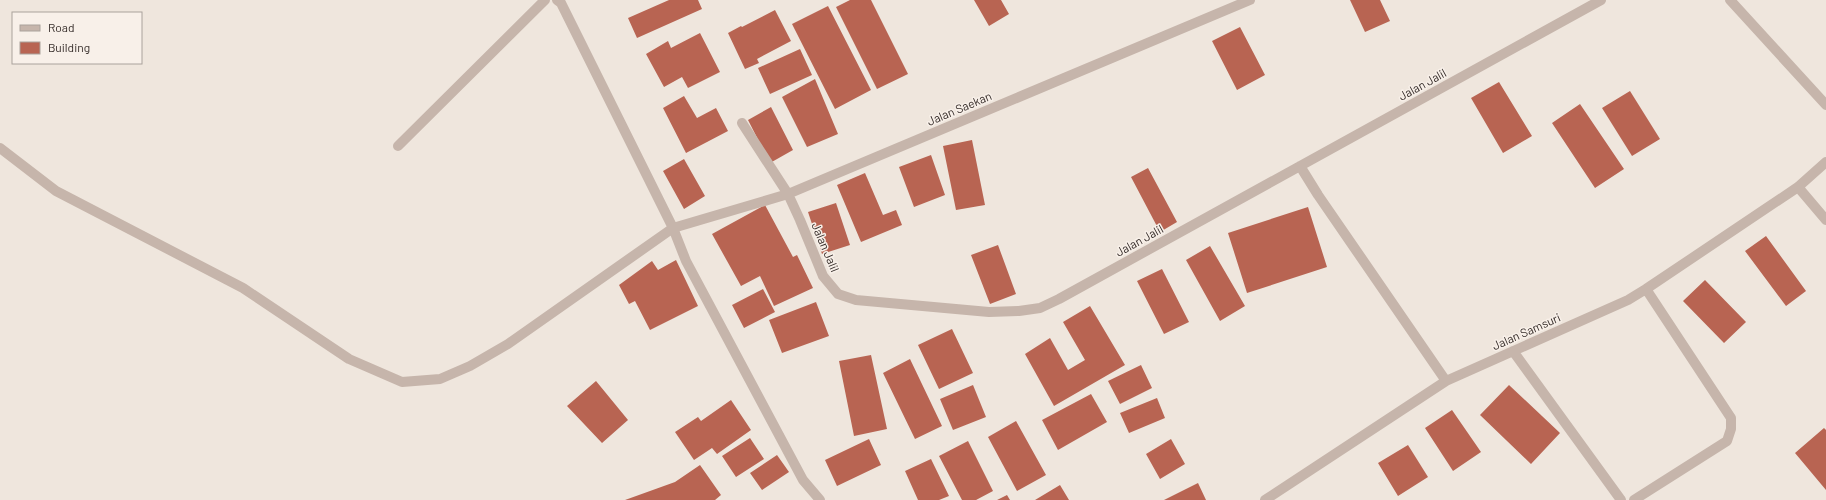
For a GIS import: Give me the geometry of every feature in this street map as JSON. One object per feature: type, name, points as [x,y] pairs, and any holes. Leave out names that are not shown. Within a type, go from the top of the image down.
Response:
[{"type":"street","points":[[398,146],[545,0]]},
{"type":"street","name":"Jalan Saekan","points":[[0,148],[56,191],[242,288],[349,359],[402,382],[440,379],[470,366],[508,344],[673,228],[788,194],[1250,0]]},
{"type":"street","name":"Jalan Jalil","points":[[742,123],[788,194],[823,276],[835,291],[848,299],[989,312],[1019,311],[1040,308],[1059,299],[1601,0]]},
{"type":"street","points":[[1730,0],[1826,105]]},
{"type":"street","points":[[560,1],[673,228],[686,261],[803,480],[820,500]]},
{"type":"street","name":"Jalan Samsuri","points":[[1265,500],[1446,381],[1628,300],[1798,187],[1826,162]]},
{"type":"street","points":[[1300,166],[1318,196],[1446,381]]},
{"type":"street","points":[[1798,187],[1826,220]]},
{"type":"street","points":[[1634,500],[1727,441],[1732,429],[1731,418],[1718,396],[1646,289]]},
{"type":"street","points":[[1513,351],[1621,500]]},
{"type":"building","points":[[669,0],[698,0],[702,9],[637,38],[628,18]]},
{"type":"building","points":[[850,0],[871,0],[908,74],[877,89],[836,7]]},
{"type":"building","points":[[974,0],[1001,0],[1009,14],[989,26]]},
{"type":"building","points":[[1350,0],[1380,0],[1390,21],[1365,32]]},
{"type":"building","points":[[828,6],[871,90],[835,109],[792,24]]},
{"type":"building","points":[[775,10],[791,41],[757,59],[759,63],[745,69],[728,33]]},
{"type":"building","points":[[1240,27],[1265,75],[1237,90],[1212,41]]},
{"type":"building","points":[[700,33],[720,72],[688,88],[682,77],[664,87],[646,54],[668,41],[671,48]]},
{"type":"building","points":[[800,49],[812,75],[770,94],[758,68]]},
{"type":"building","points":[[815,79],[838,134],[807,147],[782,97]]},
{"type":"building","points":[[1499,82],[1532,136],[1503,153],[1471,98]]},
{"type":"building","points":[[1630,91],[1660,139],[1632,156],[1602,108]]},
{"type":"building","points":[[684,96],[697,118],[716,108],[728,131],[686,153],[663,108]]},
{"type":"building","points":[[1580,104],[1624,169],[1595,188],[1552,123]]},
{"type":"building","points":[[771,107],[793,150],[770,163],[748,120]]},
{"type":"building","points":[[972,140],[985,205],[956,210],[943,146]]},
{"type":"building","points":[[931,155],[945,195],[914,207],[899,167]]},
{"type":"building","points":[[684,159],[705,196],[684,209],[663,171]]},
{"type":"building","points":[[1148,168],[1177,222],[1160,232],[1131,177]]},
{"type":"building","points":[[865,173],[883,215],[896,210],[902,225],[861,242],[837,185]]},
{"type":"building","points":[[836,203],[850,245],[822,254],[808,212]]},
{"type":"building","points":[[765,205],[793,257],[797,255],[813,288],[774,306],[760,276],[741,286],[712,234]]},
{"type":"building","points":[[1308,207],[1327,267],[1247,293],[1228,233]]},
{"type":"building","points":[[1766,236],[1806,291],[1786,306],[1745,251]]},
{"type":"building","points":[[998,245],[1016,294],[990,304],[971,255]]},
{"type":"building","points":[[1210,246],[1245,306],[1220,321],[1186,260]]},
{"type":"building","points":[[676,260],[698,306],[650,330],[635,301],[629,304],[619,285],[652,261],[658,270]]},
{"type":"building","points":[[1162,269],[1189,322],[1164,334],[1137,281]]},
{"type":"building","points":[[1705,280],[1746,322],[1724,343],[1683,301]]},
{"type":"building","points":[[763,289],[775,312],[744,328],[732,305]]},
{"type":"building","points":[[816,302],[829,336],[782,353],[769,320]]},
{"type":"building","points":[[1090,306],[1125,365],[1054,406],[1025,354],[1050,338],[1068,370],[1085,360],[1063,322]]},
{"type":"building","points":[[952,329],[973,373],[939,389],[918,345]]},
{"type":"building","points":[[871,355],[887,429],[854,436],[839,361]]},
{"type":"building","points":[[910,359],[942,426],[915,439],[883,373]]},
{"type":"building","points":[[1141,365],[1152,388],[1120,404],[1108,381]]},
{"type":"building","points":[[596,381],[628,420],[602,443],[567,406]]},
{"type":"building","points":[[973,385],[986,417],[953,430],[940,399]]},
{"type":"building","points":[[1509,385],[1560,433],[1531,464],[1480,415]]},
{"type":"building","points":[[1091,394],[1107,422],[1058,450],[1042,420]]},
{"type":"building","points":[[1157,398],[1165,418],[1129,433],[1120,413]]},
{"type":"building","points":[[731,400],[751,430],[717,454],[712,448],[694,460],[675,432],[698,417],[701,421]]},
{"type":"building","points":[[1452,410],[1481,452],[1453,471],[1425,428]]},
{"type":"building","points":[[1016,421],[1046,475],[1017,491],[988,437]]},
{"type":"building","points":[[1824,428],[1826,430],[1826,490],[1795,453]]},
{"type":"building","points":[[750,438],[764,459],[736,477],[722,456]]},
{"type":"building","points":[[869,439],[881,465],[837,486],[825,460]]},
{"type":"building","points":[[1171,439],[1185,464],[1160,479],[1146,454]]},
{"type":"building","points":[[968,441],[993,491],[976,500],[962,500],[939,456]]},
{"type":"building","points":[[1408,445],[1428,477],[1398,496],[1378,463]]},
{"type":"building","points":[[777,455],[789,472],[762,490],[750,473]]},
{"type":"building","points":[[931,459],[949,496],[939,500],[918,500],[905,471]]},
{"type":"building","points":[[700,465],[721,495],[715,500],[625,500],[675,482]]},
{"type":"building","points":[[1198,483],[1206,500],[1164,500]]},
{"type":"building","points":[[1060,485],[1069,500],[1035,500]]},
{"type":"building","points":[[1007,495],[1010,500],[997,500]]}]
